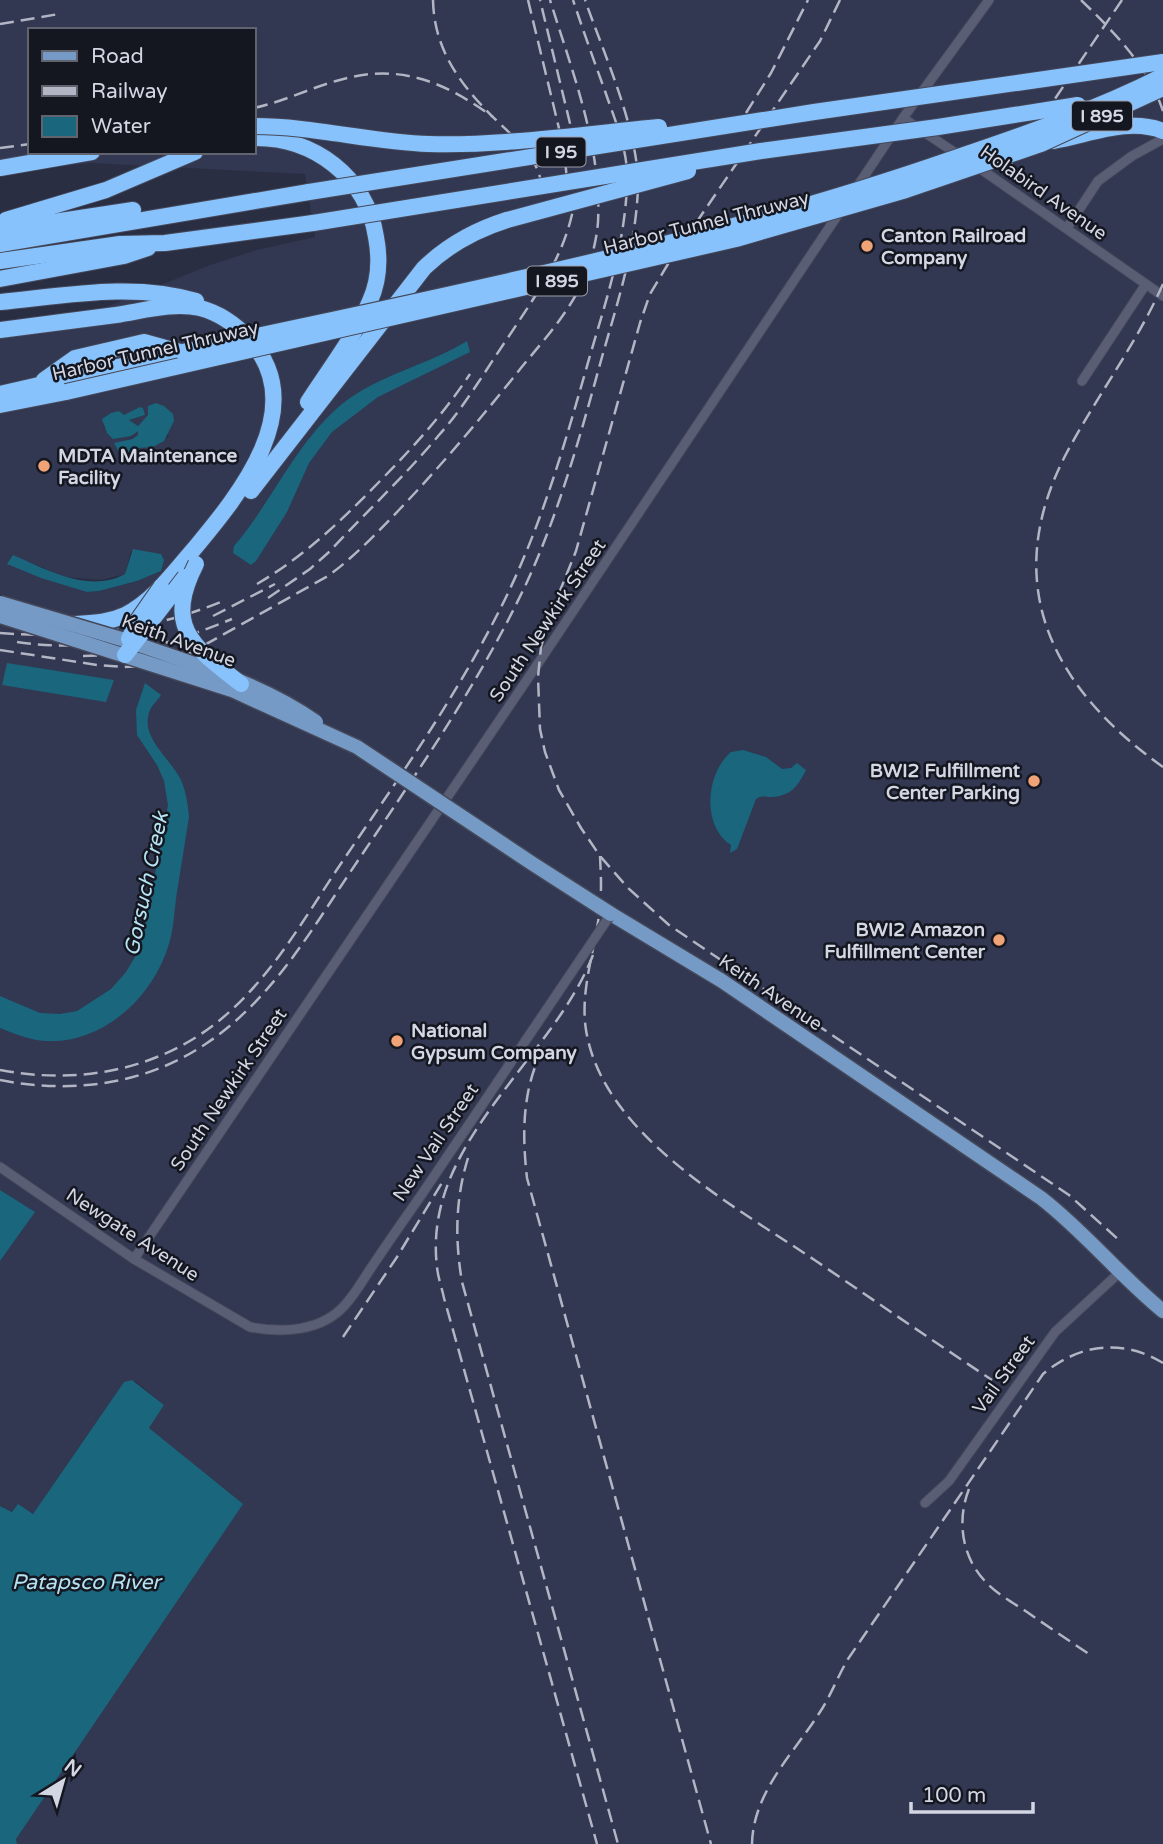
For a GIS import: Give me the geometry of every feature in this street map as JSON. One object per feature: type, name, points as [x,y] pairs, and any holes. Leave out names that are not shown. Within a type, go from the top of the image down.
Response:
[{"type":"highway","points":[[1107,70],[1163,56]]},
{"type":"highway","name":"I 95","points":[[0,244],[309,192],[814,113],[1163,62]]},
{"type":"highway","name":"Harbor Tunnel Thruway","points":[[0,394],[505,281],[736,226],[902,177],[1030,132],[1163,76]]},
{"type":"highway","name":"I 95","points":[[0,261],[120,244],[165,243],[313,223],[761,151],[938,127],[1163,89]]},
{"type":"highway","name":"Harbor Tunnel Thruway","points":[[0,405],[736,239],[906,190],[1041,144],[1163,89]]},
{"type":"highway","points":[[1089,103],[1163,100]]},
{"type":"highway","points":[[256,126],[293,127],[427,144],[458,144],[814,113]]},
{"type":"highway","points":[[1041,144],[1122,126],[1140,125],[1163,131]]},
{"type":"highway","points":[[256,138],[279,139],[311,150],[339,168],[365,198],[378,248],[377,272],[370,301],[262,475]]},
{"type":"highway","points":[[129,646],[196,564],[411,284],[436,257],[461,240],[507,220],[761,151]]},
{"type":"highway","points":[[0,168],[80,154]]},
{"type":"highway","points":[[0,221],[106,190],[190,154]]},
{"type":"highway","name":"I 95","points":[[0,230],[227,196],[309,192]]},
{"type":"highway","name":"I 95","points":[[0,279],[124,256],[165,243]]},
{"type":"highway","points":[[0,302],[128,292],[171,294],[204,304],[233,324],[255,345],[270,374],[270,426],[259,457],[243,485],[161,587],[138,620],[129,646]]},
{"type":"highway","points":[[0,330],[167,307],[202,309],[218,315]]},
{"type":"highway","points":[[36,386],[75,358],[144,342],[183,352]]},
{"type":"highway","points":[[196,564],[182,598],[184,624],[199,649],[241,684]]},
{"type":"highway","points":[[73,624],[113,620],[141,605],[161,587]]},
{"type":"main road","name":"Keith Avenue","points":[[0,603],[73,624],[129,646],[357,747],[533,864],[722,981],[1041,1198],[1081,1231],[1119,1273],[1163,1311]]},
{"type":"main road","name":"Keith Avenue","points":[[0,616],[129,646],[241,684],[296,708],[334,736]]},
{"type":"street","name":"South Newkirk Street","points":[[134,1259],[443,806],[903,118],[989,0]]},
{"type":"street","name":"Holabird Avenue","points":[[903,118],[1163,296]]},
{"type":"street","points":[[1067,228],[1098,181],[1132,156],[1163,139]]},
{"type":"street","points":[[1082,381],[1146,284]]},
{"type":"street","points":[[443,806],[576,894]]},
{"type":"street","name":"New Vail Street","points":[[250,1327],[270,1331],[293,1331],[319,1322],[346,1304],[611,914]]},
{"type":"street","name":"Newgate Avenue","points":[[0,1167],[134,1259],[250,1327]]},
{"type":"street","name":"Vail Street","points":[[925,1503],[949,1481],[1055,1332],[1119,1273]]},
{"type":"shaded area","points":[[0,0],[1163,0],[1163,1844],[17,1844],[16,1839],[149,1428],[164,1405],[135,1381],[124,1382],[33,1514],[17,1505],[13,1512],[0,1506],[0,1261],[34,1212],[0,1190],[0,333],[99,310],[210,265],[257,250],[315,237],[305,174],[91,163],[0,173]],"holes":[[[140,407],[145,415],[129,420],[138,426],[148,415],[169,436],[159,444],[138,448],[131,455],[122,442],[138,435],[138,430],[131,436],[113,438],[103,426],[119,411],[124,415]],[[131,551],[161,571],[137,581],[87,592],[13,556],[66,577],[101,580],[125,574]]]},
{"type":"water","points":[[467,341],[470,352],[378,397],[332,432],[309,463],[287,512],[256,561],[251,565],[233,553],[234,546],[311,436],[342,404],[371,385]]},
{"type":"water","points":[[156,403],[173,414],[174,421],[164,441],[153,447],[138,448],[128,456],[121,456],[114,443],[132,439],[138,435],[138,431],[131,436],[113,439],[107,433],[102,419],[111,413],[119,411],[124,415],[140,407],[145,415],[129,420],[138,426],[148,415],[148,406]]},
{"type":"water","points":[[133,549],[161,554],[164,560],[161,571],[137,581],[99,591],[87,592],[7,564],[13,555],[68,577],[111,580],[125,574]]},
{"type":"water","points":[[7,663],[114,680],[106,702],[2,685]]},
{"type":"water","name":"Gorsuch Creek","points":[[145,683],[161,695],[151,708],[148,728],[151,737],[181,780],[189,817],[167,950],[149,986],[136,1002],[104,1027],[66,1040],[46,1041],[0,1028],[0,996],[40,1013],[77,1011],[111,989],[135,957],[145,928],[168,805],[164,781],[157,765],[137,735],[136,710]]},
{"type":"water","points":[[743,750],[766,757],[782,769],[791,768],[797,763],[806,770],[789,792],[756,799],[737,849],[730,853],[731,845],[721,836],[715,825],[710,799],[716,773],[723,761],[731,752]]},
{"type":"water","points":[[0,1190],[35,1212],[0,1261]]},
{"type":"water","name":"Patapsco River","points":[[132,1380],[164,1405],[149,1428],[243,1504],[16,1839],[17,1844],[0,1844],[0,1506],[12,1512],[18,1504],[33,1514],[124,1382]]},
{"type":"railway","points":[[433,0],[438,36],[452,67],[472,95],[524,148],[541,181]]},
{"type":"railway","points":[[528,0],[564,149],[567,180]]},
{"type":"railway","points":[[268,598],[310,569],[329,552],[413,465],[475,388],[550,272],[569,227],[577,177],[576,148],[540,0]]},
{"type":"railway","points":[[0,650],[124,667],[183,657],[338,569],[398,511],[471,429],[563,316],[585,277],[595,241],[598,194],[590,138],[576,82],[550,0]]},
{"type":"railway","points":[[0,1070],[52,1076],[127,1067],[175,1049],[221,1019],[242,1000],[279,956],[423,742],[479,649],[511,586],[538,523],[608,294],[623,228],[627,184],[624,148],[573,0]]},
{"type":"railway","points":[[0,1080],[81,1086],[133,1077],[184,1057],[231,1025],[253,1005],[308,936],[469,691],[509,619],[539,555],[578,443],[620,294],[637,209],[637,165],[627,117],[585,0]]},
{"type":"railway","points":[[746,113],[771,73],[808,0]]},
{"type":"railway","points":[[840,0],[820,41],[650,294],[576,551],[551,613],[541,647],[538,677],[540,729],[545,752],[559,790],[600,856],[628,888],[669,925],[1069,1195],[1120,1241]]},
{"type":"railway","points":[[1081,0],[1117,37],[1139,65],[1163,111]]},
{"type":"railway","points":[[1008,168],[1122,0]]},
{"type":"railway","points":[[0,24],[59,14]]},
{"type":"railway","points":[[256,107],[336,81],[380,74],[419,78],[438,85],[493,117]]},
{"type":"railway","points":[[0,148],[28,144]]},
{"type":"railway","points":[[1163,284],[1141,328],[1065,456],[1046,503],[1037,548],[1038,591],[1048,631],[1066,668],[1092,704],[1124,737],[1163,767]]},
{"type":"railway","points":[[257,584],[307,549],[351,510],[428,430],[470,374]]},
{"type":"railway","points":[[213,616],[275,584]]},
{"type":"railway","points":[[0,633],[57,635],[113,631],[169,620],[223,601]]},
{"type":"railway","points":[[83,656],[140,649],[178,639],[232,619]]},
{"type":"railway","points":[[17,642],[87,645],[156,635]]},
{"type":"railway","points":[[600,856],[600,908],[586,987],[586,1030],[597,1068],[618,1103],[645,1135],[677,1165],[712,1192],[992,1380]]},
{"type":"railway","points":[[593,955],[574,994],[469,1141],[449,1180],[438,1222],[437,1267],[597,1844]]},
{"type":"railway","points":[[543,1049],[531,1080],[525,1112],[527,1178],[711,1844]]},
{"type":"railway","points":[[468,1158],[458,1220],[462,1282],[618,1844]]},
{"type":"railway","points":[[343,1337],[397,1257],[443,1181]]},
{"type":"railway","points":[[752,1844],[754,1825],[767,1790],[820,1712],[848,1659],[1043,1374],[1071,1356],[1101,1348],[1132,1350],[1163,1363]]},
{"type":"railway","points":[[969,1489],[963,1512],[963,1536],[976,1570],[998,1593],[1089,1654]]},
{"type":"place","name":"Canton Railroad Company","points":[[867,246]]},
{"type":"place","name":"MDTA Maintenance Facility","points":[[44,466]]},
{"type":"place","name":"BWI2 Fulfillment Center Parking","points":[[1034,781]]},
{"type":"place","name":"BWI2 Amazon Fulfillment Center","points":[[999,940]]},
{"type":"place","name":"National Gypsum Company","points":[[397,1041]]}]
